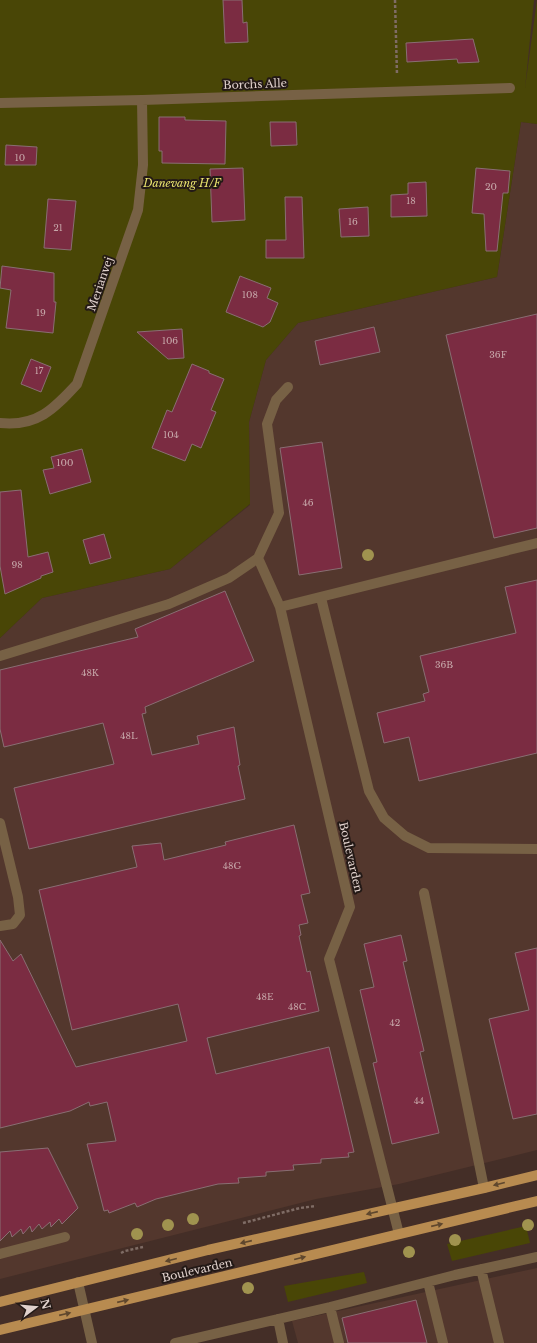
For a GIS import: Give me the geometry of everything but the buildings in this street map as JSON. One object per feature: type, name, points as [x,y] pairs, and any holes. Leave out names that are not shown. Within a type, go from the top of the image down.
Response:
[{"type":"main road","name":"Boulevarden","points":[[0,1302],[78,1282],[537,1175]]},
{"type":"main road","name":"Boulevarden","points":[[0,1330],[537,1201]]},
{"type":"street","name":"Borchs Alle","points":[[0,103],[510,88]]},
{"type":"street","name":"Merianvej","points":[[0,423],[12,425],[38,418],[57,406],[77,384],[138,210],[143,165],[142,100]]},
{"type":"street","points":[[0,656],[169,604],[229,578],[258,558],[278,513],[267,424],[276,400],[288,387]]},
{"type":"street","points":[[280,607],[537,543]]},
{"type":"street","name":"Boulevarden","points":[[258,558],[280,607],[350,907],[329,959],[399,1234]]},
{"type":"street","points":[[321,598],[369,791],[384,818],[405,836],[428,848],[537,849]]},
{"type":"street","points":[[0,823],[18,897],[20,915],[13,924],[0,926]]},
{"type":"street","points":[[424,893],[484,1188]]},
{"type":"street","points":[[0,1254],[65,1237]]},
{"type":"street","points":[[175,1343],[330,1307],[481,1269],[537,1257]]},
{"type":"street","points":[[481,1269],[499,1343]]},
{"type":"street","points":[[78,1282],[92,1343]]},
{"type":"street","points":[[428,1282],[443,1343]]},
{"type":"street","points":[[330,1307],[339,1343]]},
{"type":"street","points":[[278,1319],[283,1343]]},
{"type":"path","points":[[395,0],[397,91]]},
{"type":"shaded area","points":[[521,122],[537,124],[537,1150],[399,1184],[316,1199],[0,1279],[0,638],[42,598],[170,569],[250,505],[249,422],[266,360],[298,323],[497,277]]},
{"type":"shaded area","points":[[537,1268],[537,1343],[298,1343],[292,1321]]},
{"type":"green space","name":"Danevang H/F","points":[[0,0],[534,0],[525,88],[537,0],[537,124],[521,122],[497,277],[298,323],[266,360],[249,422],[250,504],[170,569],[42,598],[0,638]]},
{"type":"green space","points":[[526,1226],[530,1243],[452,1261],[447,1244]]},
{"type":"green space","points":[[364,1272],[367,1283],[288,1302],[284,1286]]}]
